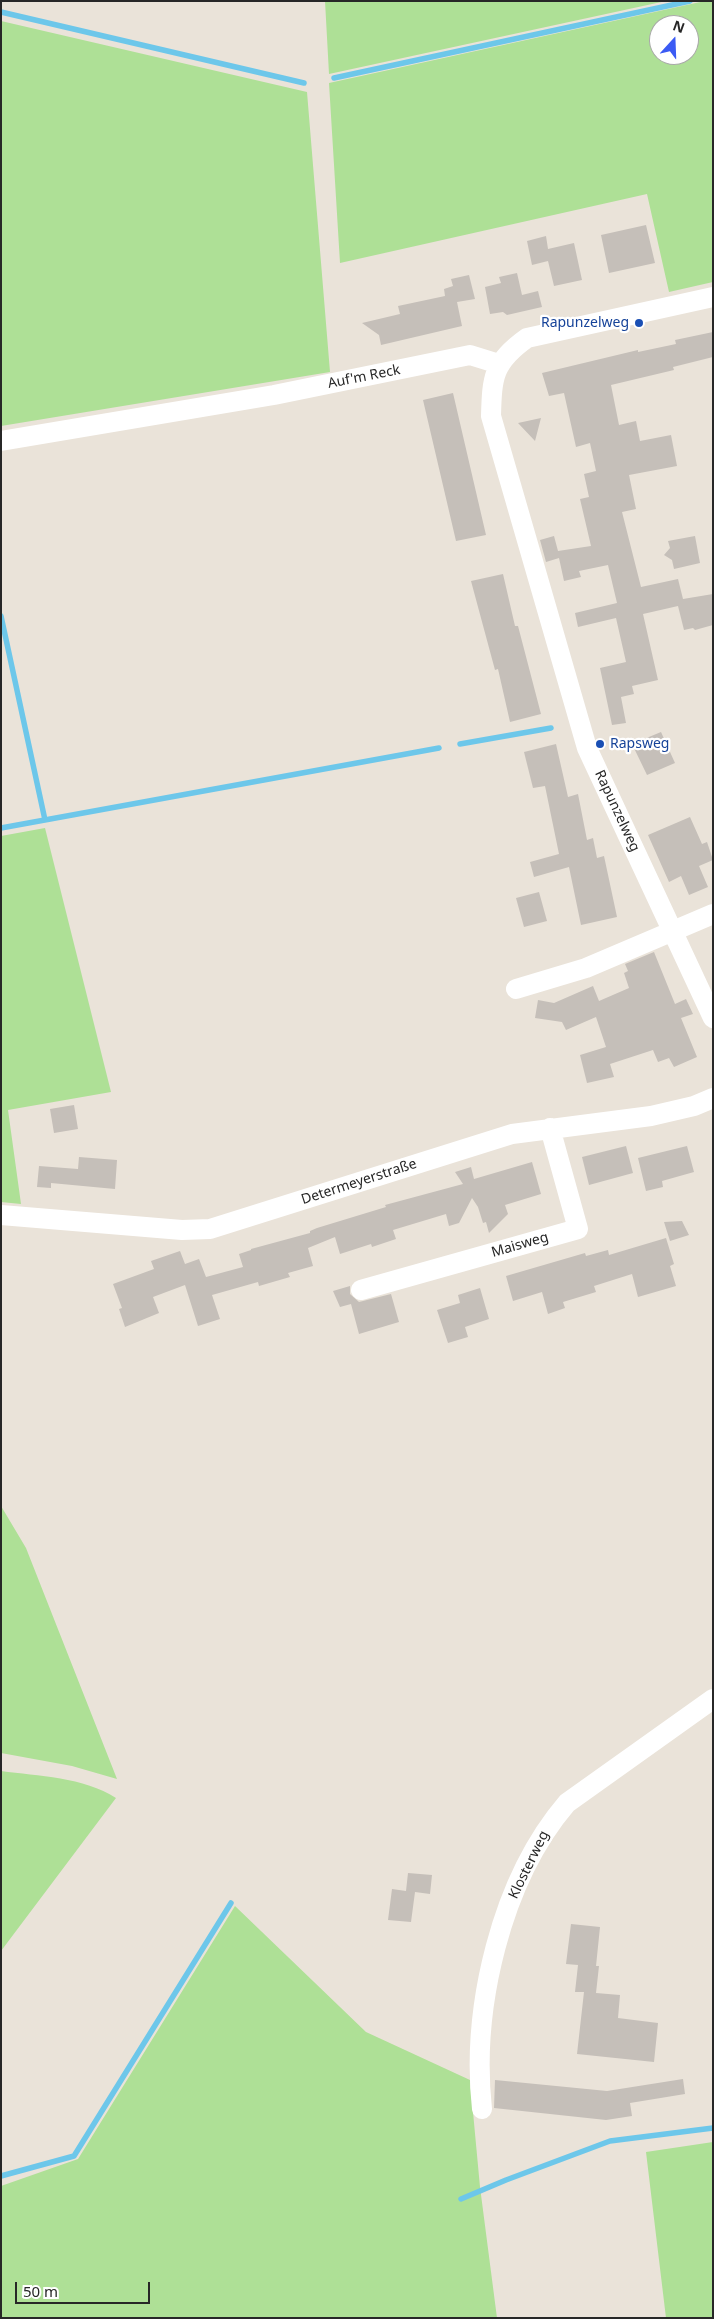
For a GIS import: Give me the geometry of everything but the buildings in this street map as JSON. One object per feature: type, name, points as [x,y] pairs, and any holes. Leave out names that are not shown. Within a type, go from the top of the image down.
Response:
[{"type":"street","points":[[499,364],[511,349],[527,338],[713,297]]},
{"type":"street","name":"Auf'm Reck","points":[[1,441],[274,395],[470,355],[499,364]]},
{"type":"street","name":"Rapunzelweg","points":[[499,364],[492,384],[491,416],[585,740],[713,1018]]},
{"type":"street","points":[[516,989],[586,968],[713,914]]},
{"type":"street","name":"Determeyerstraße","points":[[1,1215],[182,1230],[210,1229],[512,1134],[652,1116],[694,1106],[713,1098]]},
{"type":"street","name":"Maisweg","points":[[361,1290],[578,1229],[550,1128]]},
{"type":"street","name":"Klosterweg","points":[[482,2109],[480,2076],[482,2026],[497,1936],[520,1878],[548,1825],[567,1803],[713,1699]]},
{"type":"green space","points":[[325,1],[666,1],[329,74]]},
{"type":"green space","points":[[705,1],[713,1],[713,282],[669,292],[647,194],[340,263],[329,83]]},
{"type":"green space","points":[[1,21],[307,92],[330,372],[1,426]]},
{"type":"green space","points":[[45,828],[111,1092],[8,1110],[21,1204],[1,1202],[1,836]]},
{"type":"green space","points":[[1,1506],[26,1548],[117,1779],[72,1766],[1,1753]]},
{"type":"green space","points":[[1,1771],[60,1778],[90,1786],[116,1798],[1,1951]]},
{"type":"green space","points":[[235,1906],[366,2032],[470,2080],[480,2187],[497,2318],[1,2318],[1,2186],[78,2159]]},
{"type":"green space","points":[[713,2142],[713,2318],[666,2318],[646,2152]]},
{"type":"waterway","points":[[334,78],[690,1]]},
{"type":"waterway","points":[[1,12],[304,83]]},
{"type":"waterway","points":[[1,616],[45,820]]},
{"type":"waterway","points":[[460,744],[551,728]]},
{"type":"waterway","points":[[1,828],[439,748]]},
{"type":"waterway","points":[[1,2176],[74,2156],[231,1903]]},
{"type":"waterway","points":[[461,2199],[610,2141],[713,2128]]},
{"type":"place","name":"Rapunzelweg","points":[[639,323]]},
{"type":"place","name":"Rapsweg","points":[[600,744]]}]
